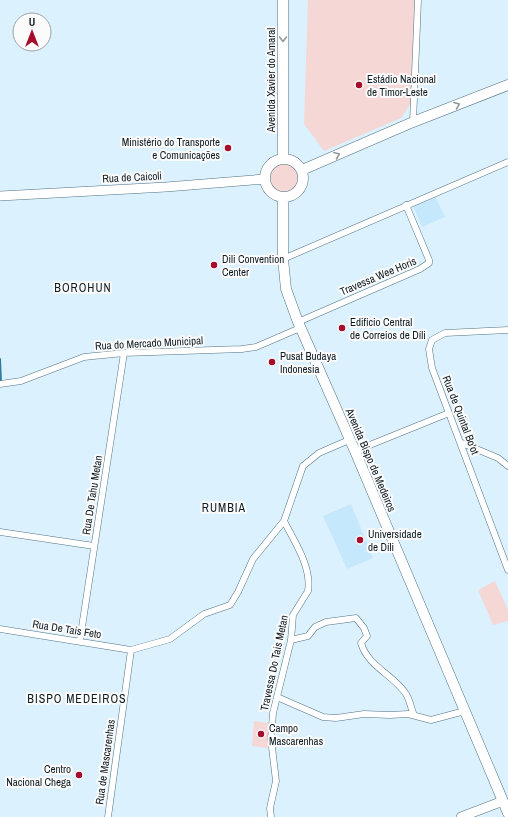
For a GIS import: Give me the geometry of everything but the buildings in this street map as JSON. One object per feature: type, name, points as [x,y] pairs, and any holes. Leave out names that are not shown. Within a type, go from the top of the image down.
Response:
[{"type":"main road","name":"Avenida Xavier do Amaral","points":[[283,0],[283,159]]},
{"type":"main road","points":[[302,170],[413,122],[508,85]]},
{"type":"main road","points":[[283,159],[294,162],[302,170],[303,181],[298,191],[294,195],[283,198],[272,194],[268,189],[265,179],[268,168],[272,164],[283,159]]},
{"type":"main road","name":"Rua de Caicoli","points":[[0,196],[166,187],[265,179]]},
{"type":"main road","name":"Avenida Bispo de Medeiros","points":[[283,198],[283,259],[286,289],[299,325],[355,452],[508,813]]},
{"type":"main road","points":[[461,817],[503,801]]},
{"type":"street","points":[[413,122],[418,0]]},
{"type":"street","points":[[283,259],[508,162]]},
{"type":"street","name":"Travessa Wee Horis","points":[[299,325],[420,269],[429,263],[406,205]]},
{"type":"street","name":"Rua do Mercado Municipal","points":[[0,384],[21,381],[84,357],[124,353],[242,349],[256,346],[299,325]]},
{"type":"street","name":"Rua de Quintal Bo'ot","points":[[508,330],[445,333],[432,340],[429,349],[430,357],[449,412],[462,443],[508,570]]},
{"type":"street","name":"Rua De Tahu Metan","points":[[80,640],[124,353]]},
{"type":"street","points":[[355,452],[449,412]]},
{"type":"street","points":[[131,650],[170,639],[204,614],[230,605],[238,592],[253,559],[284,521],[303,466],[319,453],[349,440]]},
{"type":"street","points":[[462,443],[498,458],[508,466]]},
{"type":"street","name":"Travessa Do Tais Metan","points":[[271,817],[270,808],[276,781],[271,739],[276,697],[291,640],[293,615],[308,591],[309,582],[307,568],[284,521]]},
{"type":"street","points":[[0,532],[94,546]]},
{"type":"street","points":[[291,640],[308,636],[316,627],[326,622],[356,618],[364,628],[367,636],[361,643],[363,650],[375,666],[406,694],[414,715]]},
{"type":"street","name":"Rua De Tais Feto","points":[[0,629],[80,640],[131,650]]},
{"type":"street","name":"Rua de Mascarenhas","points":[[108,817],[131,650]]},
{"type":"street","points":[[276,697],[323,717],[352,717],[364,714],[414,715],[431,720],[461,712]]},
{"type":"shaded area","name":"Estádio Nacional de Timor-Leste","points":[[308,0],[417,0],[412,102],[401,118],[324,151],[304,124]]},
{"type":"shaded area","points":[[285,164],[296,168],[300,179],[296,190],[285,194],[274,190],[270,179],[274,168]]},
{"type":"shaded area","points":[[435,196],[445,217],[422,227],[413,206]]},
{"type":"shaded area","points":[[351,504],[373,558],[347,569],[323,516]]},
{"type":"shaded area","points":[[495,581],[508,610],[508,621],[493,625],[478,590]]},
{"type":"shaded area","name":"Campo Mascarenhas","points":[[254,721],[269,723],[268,748],[252,746]]},
{"type":"waterway","points":[[0,359],[1,383]]},
{"type":"place","name":"Estádio Nacional de Timor-Leste","points":[[359,85]]},
{"type":"place","name":"Ministério do Transporte e Comunicações","points":[[228,148]]},
{"type":"place","name":"Dili Convention Center","points":[[214,265]]},
{"type":"place","name":"Edificio Central de Correios de Díli","points":[[342,328]]},
{"type":"place","name":"Pusat Budaya Indonesia","points":[[272,362]]},
{"type":"place","name":"Universidade de Díli","points":[[360,540]]},
{"type":"place","name":"Campo Mascarenhas","points":[[261,734]]},
{"type":"place","name":"Centro Nacional Chega","points":[[79,775]]},
{"type":"district","name":"BOROHUN","points":[[83,288]]},
{"type":"district","name":"RUMBIA","points":[[224,508]]},
{"type":"district","name":"BISPO MEDEIROS","points":[[77,699]]}]
